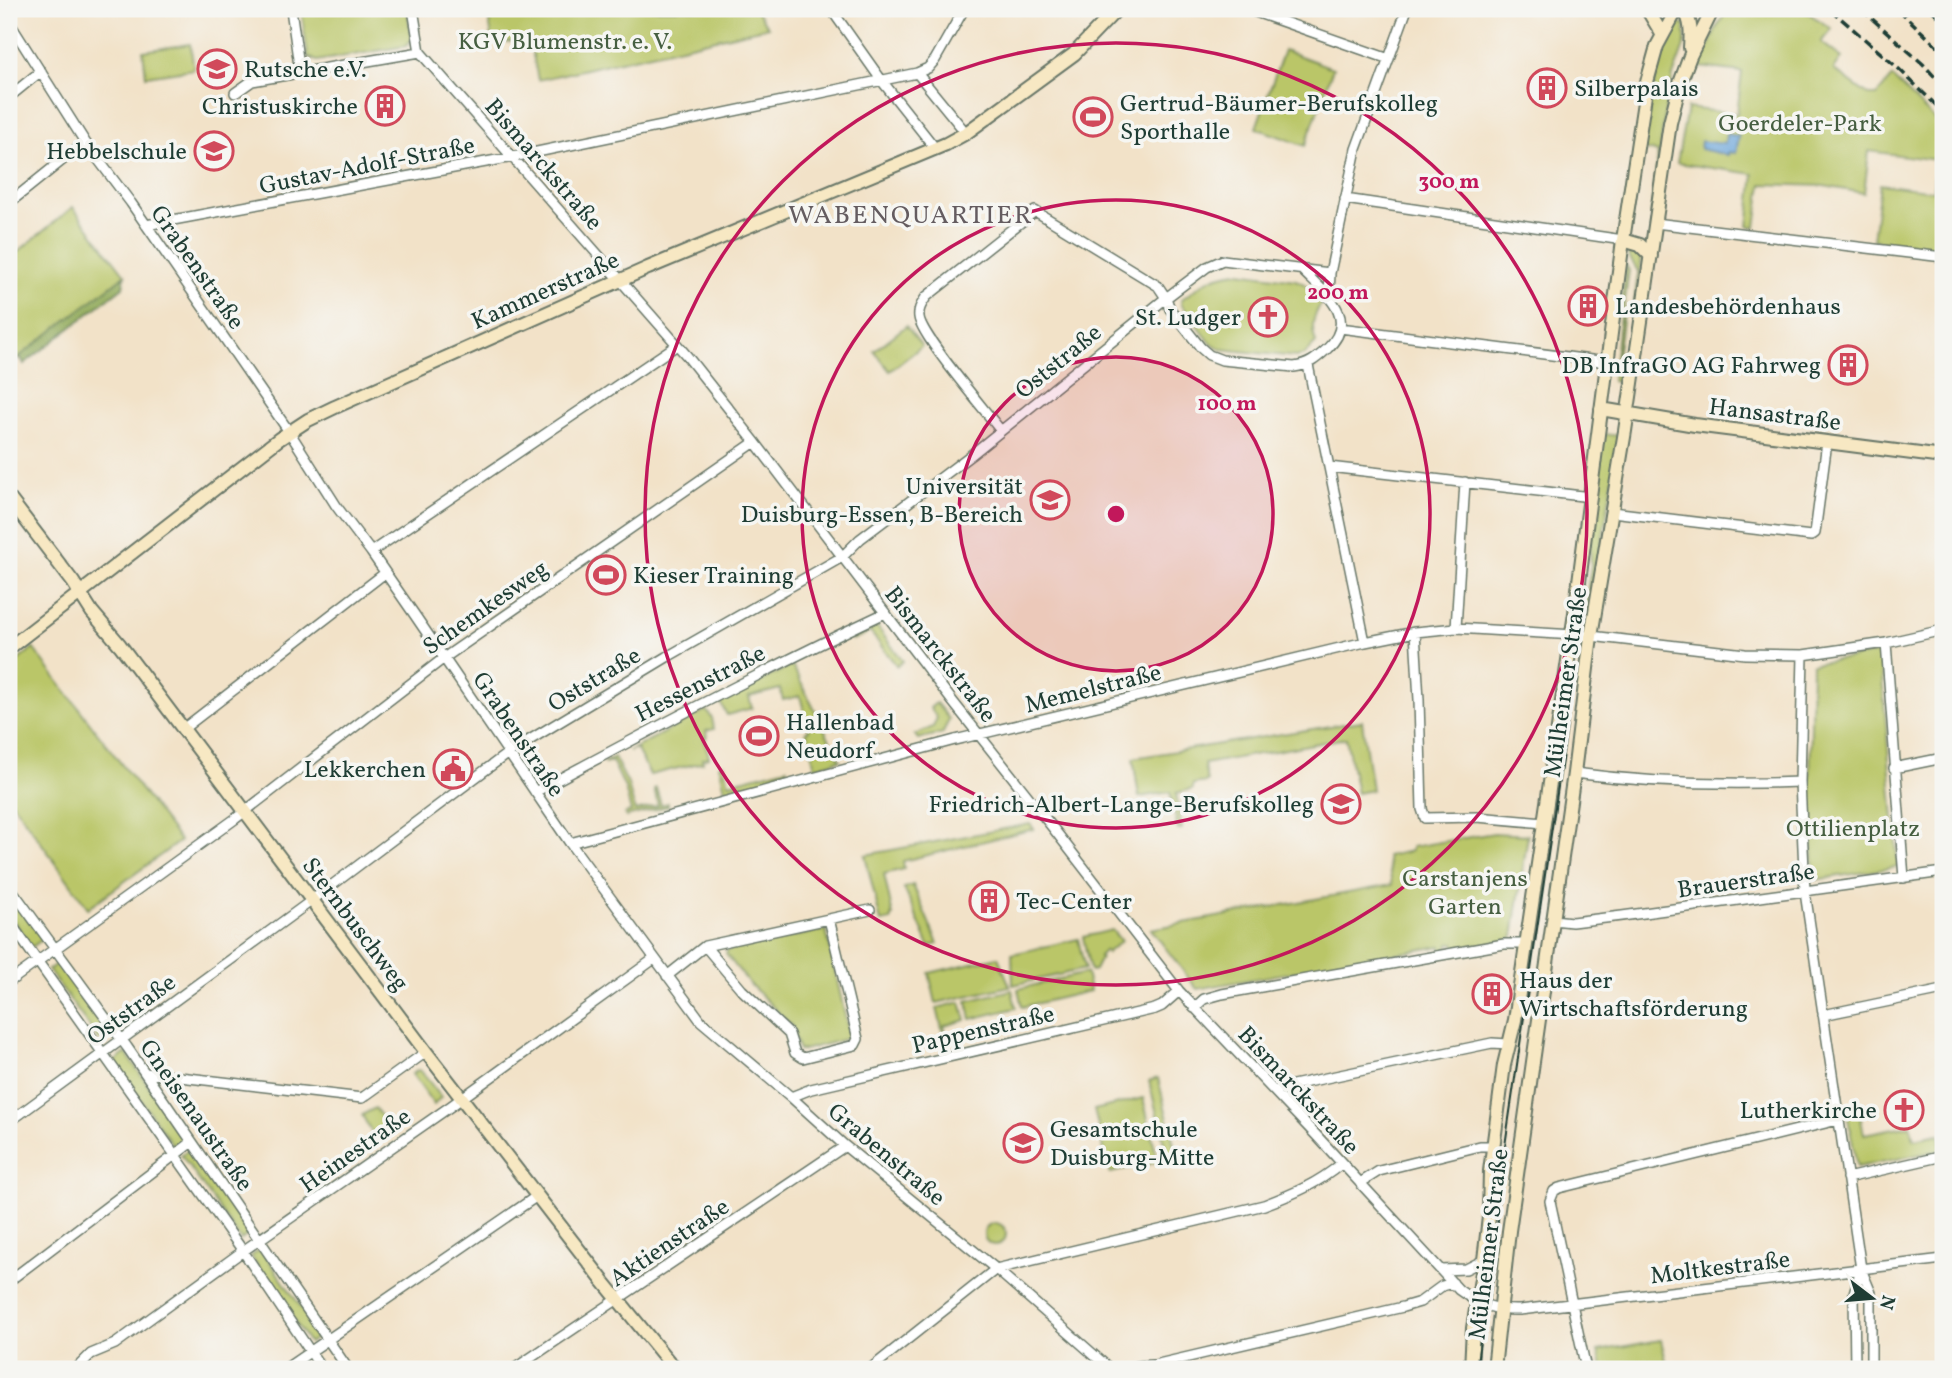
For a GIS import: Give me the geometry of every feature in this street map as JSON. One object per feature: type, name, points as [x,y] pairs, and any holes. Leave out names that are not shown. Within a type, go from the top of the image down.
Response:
[{"type":"main road","name":"Kammerstraße","points":[[9,648],[279,439],[308,420],[621,280],[966,133],[1074,54],[1117,9]]},
{"type":"main road","points":[[1647,9],[1662,34]]},
{"type":"main road","name":"Mülheimer Straße","points":[[1471,1369],[1472,1333],[1485,1260],[1493,1146],[1508,1044],[1515,1020],[1522,944],[1544,823],[1591,497],[1623,240],[1647,82],[1662,34],[1677,9]]},
{"type":"main road","points":[[1683,9],[1690,25],[1690,56]]},
{"type":"main road","name":"Mülheimer Straße","points":[[1494,1369],[1509,1231],[1591,636],[1628,413],[1670,123],[1690,56],[1713,9]]},
{"type":"main road","points":[[1623,240],[1640,245],[1651,256]]},
{"type":"main road","name":"Hansastraße","points":[[1601,409],[1695,425],[1943,457]]},
{"type":"main road","name":"Sternbuschweg","points":[[9,498],[426,1052],[617,1299],[669,1362],[678,1369]]},
{"type":"street","points":[[290,9],[300,73]]},
{"type":"street","points":[[235,93],[252,81],[420,52],[413,9]]},
{"type":"street","points":[[831,9],[882,81],[935,148]]},
{"type":"street","points":[[964,9],[935,60],[928,68],[917,73],[966,133]]},
{"type":"street","points":[[1247,9],[1389,59]]},
{"type":"street","points":[[1329,295],[1330,273],[1356,149],[1407,9]]},
{"type":"street","name":"Grabenstraße","points":[[9,22],[85,142],[290,433],[337,507],[371,552],[570,843],[701,1021],[845,1146],[996,1269],[1110,1369]]},
{"type":"street","name":"Bismarckstraße","points":[[420,52],[677,345],[1179,991],[1447,1276],[1477,1301],[1502,1310]]},
{"type":"street","points":[[9,97],[40,71]]},
{"type":"street","name":"Gustav-Adolf-Straße","points":[[146,225],[513,157],[917,73]]},
{"type":"street","points":[[9,203],[85,142]]},
{"type":"street","points":[[1345,199],[1623,240]]},
{"type":"street","points":[[1001,431],[932,342],[919,319],[919,308],[926,297],[1035,211],[1158,286],[1170,309],[1201,348],[1209,355],[1222,360],[1294,367],[1308,365],[1329,347],[1340,328],[1337,308],[1329,295],[1302,270]]},
{"type":"street","points":[[1655,223],[1943,257]]},
{"type":"street","points":[[1166,298],[1207,267],[1223,260],[1330,273]]},
{"type":"street","name":"Oststraße","points":[[9,1122],[508,753],[667,657],[842,557],[860,539],[1001,431],[1166,298]]},
{"type":"street","points":[[1340,328],[1607,362]]},
{"type":"street","points":[[371,552],[677,345]]},
{"type":"street","points":[[1308,365],[1365,642]]},
{"type":"street","name":"Schemkesweg","points":[[9,982],[245,812],[444,658],[755,442]]},
{"type":"street","points":[[1612,512],[1811,536],[1815,533],[1827,442]]},
{"type":"street","points":[[1329,467],[1591,497]]},
{"type":"street","points":[[1456,628],[1465,482]]},
{"type":"street","points":[[183,729],[385,573]]},
{"type":"street","name":"Hessenstraße","points":[[535,792],[645,733],[885,613]]},
{"type":"street","name":"Memelstraße","points":[[570,843],[979,734],[1415,632],[1456,628],[1515,631],[1591,636],[1745,654],[1803,655],[1886,643],[1943,630]]},
{"type":"street","points":[[1415,632],[1422,809],[1425,818],[1477,817],[1544,823]]},
{"type":"street","points":[[1886,643],[1904,878]]},
{"type":"street","points":[[1803,655],[1800,782],[1805,892],[1861,1269],[1871,1293],[1871,1369]]},
{"type":"street","points":[[1894,768],[1943,758]]},
{"type":"street","points":[[1574,774],[1688,783],[1800,782]]},
{"type":"street","name":"Brauerstraße","points":[[1553,920],[1572,922],[1597,919],[1943,872]]},
{"type":"street","name":"Gneisenaustraße","points":[[9,886],[122,1040],[348,1369]]},
{"type":"street","points":[[667,975],[705,946],[870,910]]},
{"type":"street","points":[[705,946],[742,990],[789,1034],[794,1053],[803,1058],[855,1045],[858,1039],[829,919]]},
{"type":"street","name":"Gneisenaustraße","points":[[9,921],[243,1251],[322,1369]]},
{"type":"street","points":[[1194,1008],[1204,999],[1222,994],[1504,944],[1522,944]]},
{"type":"street","name":"Heinestraße","points":[[76,1369],[91,1354],[115,1344],[654,959]]},
{"type":"street","points":[[1824,1015],[1943,990]]},
{"type":"street","name":"Pappenstraße","points":[[791,1097],[811,1089],[1155,1009],[1179,991]]},
{"type":"street","points":[[1275,1091],[1479,1045],[1508,1044]]},
{"type":"street","points":[[145,1073],[362,1098],[426,1052]]},
{"type":"street","points":[[1586,1369],[1550,1201],[1551,1195],[1559,1188],[1838,1120]]},
{"type":"street","points":[[9,1281],[192,1142]]},
{"type":"street","name":"Aktienstraße","points":[[514,1369],[845,1146]]},
{"type":"street","points":[[1360,1182],[1379,1171],[1480,1146],[1493,1146]]},
{"type":"street","points":[[1847,1178],[1943,1156]]},
{"type":"street","points":[[870,1369],[996,1269],[1264,1205],[1321,1180],[1342,1164]]},
{"type":"street","points":[[285,1369],[537,1196]]},
{"type":"street","name":"Moltkestraße","points":[[1502,1310],[1943,1259]]},
{"type":"street","points":[[1126,1369],[1154,1365],[1403,1307],[1420,1301],[1442,1286],[1447,1276],[1485,1260]]},
{"type":"street","points":[[1855,1369],[1854,1293],[1861,1269]]},
{"type":"green space","points":[[301,9],[407,9],[412,39],[406,46],[317,61],[308,57]]},
{"type":"green space","name":"KGV Blumenstr. e. V.","points":[[487,9],[755,9],[768,27],[538,80],[530,40],[493,43]]},
{"type":"green space","name":"Goerdeler-Park","points":[[1728,9],[1802,9],[1832,29],[1821,42],[1842,58],[1834,70],[1868,95],[1877,95],[1892,77],[1943,128],[1943,249],[1873,240],[1880,184],[1933,191],[1937,160],[1869,151],[1864,193],[1824,186],[1762,184],[1756,227],[1748,226],[1754,174],[1677,163],[1687,108],[1737,114],[1742,72],[1699,67]]},
{"type":"green space","points":[[1674,23],[1685,24],[1685,43],[1666,106],[1651,214],[1658,152],[1644,148],[1654,84]]},
{"type":"green space","points":[[190,44],[194,69],[146,76],[143,51]]},
{"type":"green space","points":[[1284,50],[1333,68],[1305,146],[1256,128]]},
{"type":"green space","points":[[73,207],[125,275],[9,365],[9,259]]},
{"type":"green space","points":[[1633,249],[1641,252],[1642,256],[1627,364],[1638,275],[1628,256]]},
{"type":"green space","points":[[1626,266],[1629,270],[1615,371],[1619,372],[1617,382],[1612,381]]},
{"type":"green space","points":[[1239,272],[1296,280],[1307,285],[1321,304],[1313,323],[1316,343],[1304,355],[1296,357],[1221,349],[1210,342],[1181,304],[1182,299],[1208,280]]},
{"type":"green space","points":[[125,275],[123,287],[24,364],[20,356]]},
{"type":"green space","points":[[906,326],[922,346],[890,371],[874,351]]},
{"type":"green space","points":[[1603,434],[1620,436],[1590,612],[1584,611],[1591,566],[1590,545]]},
{"type":"green space","points":[[875,624],[903,661],[897,666],[870,632],[852,640],[850,636]]},
{"type":"green space","points":[[33,648],[180,841],[88,908],[9,798],[9,668]]},
{"type":"green space","name":"Ottilienplatz","points":[[1880,653],[1898,867],[1814,880],[1810,782],[1812,664]]},
{"type":"green space","points":[[792,665],[840,760],[815,767],[800,696],[783,700],[780,689],[749,697],[752,708],[727,715],[720,702]]},
{"type":"green space","points":[[936,703],[949,719],[943,733],[918,739],[915,735],[933,727],[937,718],[930,708]]},
{"type":"green space","points":[[706,710],[712,718],[714,729],[706,731],[707,737],[704,738],[709,757],[702,759],[703,762],[650,775],[636,748],[629,751]]},
{"type":"green space","points":[[1362,721],[1372,790],[1357,793],[1346,738],[1204,764],[1207,782],[1193,784],[1193,789],[1176,793],[1182,829],[1178,830],[1170,792],[1139,797],[1133,758]]},
{"type":"green space","points":[[614,757],[628,784],[635,811],[658,806],[656,788],[661,805],[668,803],[668,806],[626,817],[625,814],[631,812],[625,788],[612,761],[605,764],[604,762]]},
{"type":"green space","points":[[723,764],[729,783],[787,768],[788,774],[725,790],[719,765]]},
{"type":"green space","points":[[1030,824],[1034,829],[903,861],[904,869],[884,874],[893,916],[891,920],[881,922],[865,855]]},
{"type":"green space","name":"Carstanjens Garten","points":[[1494,833],[1528,835],[1513,937],[1510,940],[1456,948],[1454,943],[1449,944],[1448,950],[1442,953],[1441,946],[1197,989],[1151,929],[1392,885],[1387,856],[1411,851],[1411,847]]},
{"type":"green space","points":[[913,885],[938,944],[929,946],[904,888]]},
{"type":"green space","points":[[9,893],[43,939],[32,947],[9,914]]},
{"type":"green space","points":[[826,930],[850,1038],[799,1051],[791,1025],[749,983],[726,954],[727,950]]},
{"type":"green space","points":[[1112,930],[1121,941],[1107,953],[1105,950],[1099,956],[1101,958],[1095,970],[1090,971],[1083,937]]},
{"type":"green space","points":[[1078,939],[1085,969],[1013,985],[1012,954]]},
{"type":"green space","points":[[998,957],[1010,986],[936,1003],[929,973]]},
{"type":"green space","points":[[60,961],[111,1033],[99,1040],[48,970]]},
{"type":"green space","points":[[1086,973],[1090,991],[1022,1007],[1018,989]]},
{"type":"green space","points":[[1012,990],[1016,1008],[971,1019],[967,1001]]},
{"type":"green space","points":[[961,1002],[966,1020],[944,1026],[949,1046],[946,1046],[937,1008]]},
{"type":"green space","points":[[126,1053],[186,1141],[175,1148],[114,1062]]},
{"type":"green space","points":[[418,1070],[441,1097],[434,1105],[412,1074]]},
{"type":"green space","points":[[1158,1078],[1176,1153],[1167,1155],[1149,1081]]},
{"type":"green space","points":[[1143,1098],[1158,1162],[1110,1173],[1094,1110]]},
{"type":"green space","points":[[1858,1105],[1864,1134],[1910,1125],[1914,1139],[1939,1134],[1942,1150],[1857,1167],[1846,1107]]},
{"type":"green space","points":[[375,1108],[392,1130],[376,1140],[362,1115]]},
{"type":"green space","points":[[191,1148],[250,1233],[241,1240],[181,1155]]},
{"type":"green space","points":[[995,1223],[1003,1226],[1006,1234],[1003,1242],[995,1245],[987,1242],[984,1234],[987,1226]]},
{"type":"green space","points":[[261,1249],[320,1335],[309,1343],[251,1256]]},
{"type":"green space","points":[[1661,1340],[1668,1369],[1603,1369],[1598,1351]]},
{"type":"water","points":[[1726,134],[1739,136],[1736,153],[1729,152],[1728,155],[1700,149],[1701,141],[1725,144]]},
{"type":"tram line","points":[[1476,1369],[1496,1264],[1499,1196],[1506,1139],[1576,665]]},
{"type":"railway","points":[[1830,9],[1899,69],[1943,112]]},
{"type":"railway","points":[[1861,9],[1923,64],[1943,86]]},
{"type":"railway","points":[[1898,9],[1943,52]]},
{"type":"railway","points":[[1931,9],[1943,21]]},
{"type":"place","name":"Rutsche e.V.","points":[[217,69]]},
{"type":"place","name":"Silberpalais","points":[[1547,88]]},
{"type":"place","name":"Christuskirche","points":[[385,106]]},
{"type":"place","name":"Gertrud-Bäumer-Berufskolleg Sporthalle","points":[[1093,117]]},
{"type":"place","name":"Hebbelschule","points":[[214,151]]},
{"type":"place","name":"Landesbehördenhaus","points":[[1588,306]]},
{"type":"place","name":"St. Ludger","points":[[1268,317]]},
{"type":"place","name":"DB InfraGO AG Fahrweg","points":[[1848,365]]},
{"type":"place","name":"Universität Duisburg-Essen, B-Bereich","points":[[1050,500]]},
{"type":"place","name":"Kieser Training","points":[[606,575]]},
{"type":"place","name":"Hallenbad Neudorf","points":[[759,736]]},
{"type":"place","name":"Lekkerchen","points":[[453,769]]},
{"type":"place","name":"Friedrich-Albert-Lange-Berufskolleg","points":[[1341,804]]},
{"type":"place","name":"Tec-Center","points":[[989,901]]},
{"type":"place","name":"Haus der Wirtschaftsförderung","points":[[1492,994]]},
{"type":"place","name":"Lutherkirche","points":[[1904,1110]]},
{"type":"place","name":"Gesamtschule Duisburg-Mitte","points":[[1023,1143]]},
{"type":"district","name":"WABENQUARTIER","points":[[911,214]]}]
